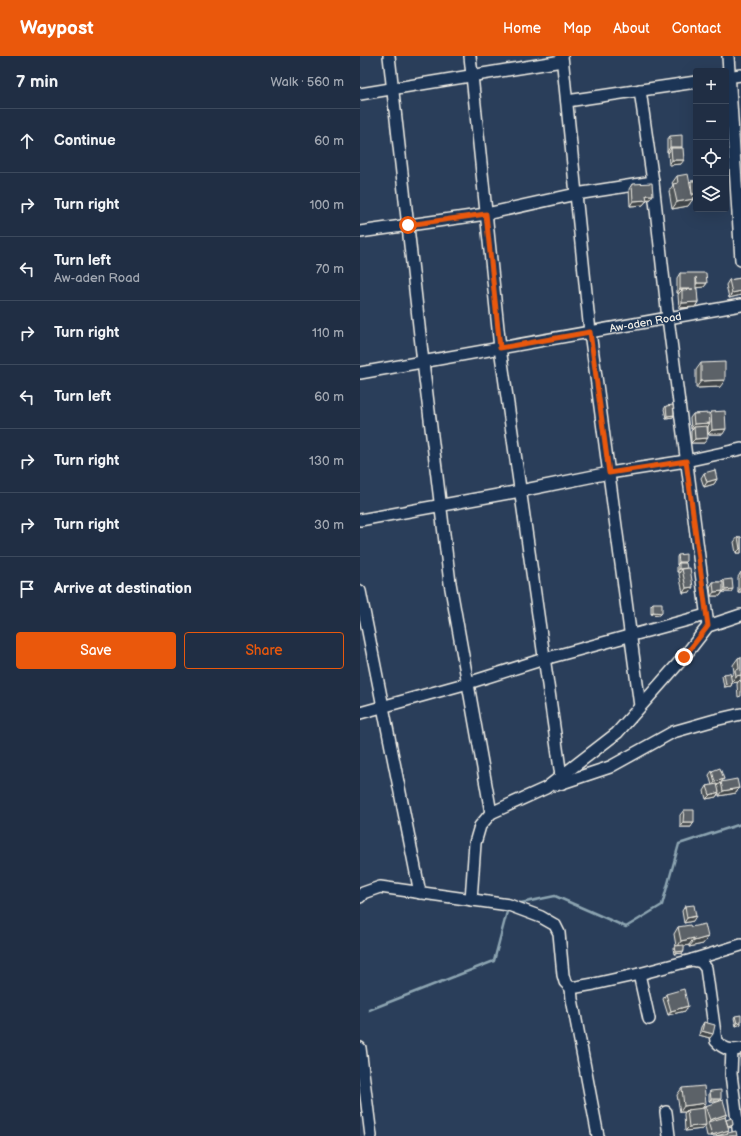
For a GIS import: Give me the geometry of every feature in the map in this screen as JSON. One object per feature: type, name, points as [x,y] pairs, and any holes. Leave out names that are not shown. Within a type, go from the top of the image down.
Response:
[{"type":"street","points":[[389,56],[423,362],[450,583],[491,813]]},
{"type":"street","points":[[470,56],[500,348],[561,780]]},
{"type":"street","points":[[728,56],[728,68]]},
{"type":"street","points":[[360,94],[472,76],[562,58],[590,332],[640,706]]},
{"type":"street","points":[[729,77],[741,75]]},
{"type":"street","points":[[567,101],[693,82]]},
{"type":"street","points":[[640,90],[653,182],[668,318],[708,626]]},
{"type":"street","points":[[729,91],[741,260]]},
{"type":"street","points":[[360,232],[486,214],[576,194],[653,182]]},
{"type":"street","name":"Aw-aden Road","points":[[360,373],[741,305]]},
{"type":"street","points":[[360,520],[609,473],[686,461],[741,449]]},
{"type":"street","points":[[360,591],[420,893]]},
{"type":"street","points":[[360,713],[544,659],[706,615]]},
{"type":"street","points":[[471,900],[475,843],[480,826],[491,813],[561,780],[617,733],[684,657],[708,626],[741,615]]},
{"type":"street","points":[[561,780],[610,767],[674,732],[741,714]]},
{"type":"street","points":[[360,897],[363,893],[380,887],[509,905],[541,917],[555,925],[559,933],[563,975],[565,982],[571,988],[598,1136]]},
{"type":"street","points":[[571,988],[639,974],[741,945]]},
{"type":"street","points":[[692,960],[701,962],[706,968],[716,1041],[721,1047],[736,1050],[731,1074],[739,1136]]},
{"type":"street","points":[[639,974],[649,1019]]},
{"type":"street","points":[[360,1048],[371,1136]]},
{"type":"street","points":[[666,1112],[669,1136]]},
{"type":"building","points":[[682,135],[682,147],[670,147],[670,136]]},
{"type":"building","points":[[671,148],[683,148],[684,160],[672,160]]},
{"type":"building","points":[[688,174],[693,199],[677,202],[673,184],[678,183],[677,176]]},
{"type":"building","points":[[691,181],[693,181],[693,194]]},
{"type":"building","points":[[652,183],[653,195],[646,195],[647,200],[633,201],[632,184]]},
{"type":"building","points":[[680,273],[706,273],[707,283],[697,283],[696,277],[698,302],[682,303],[682,290],[693,289],[680,289]]},
{"type":"building","points":[[741,278],[741,291],[732,293],[729,280]]},
{"type":"building","points":[[725,362],[725,380],[701,381],[701,363]]},
{"type":"building","points":[[673,405],[674,415],[667,416],[666,406]]},
{"type":"building","points":[[725,411],[726,429],[712,430],[711,412]]},
{"type":"building","points":[[709,413],[710,423],[694,424],[693,414]]},
{"type":"building","points":[[707,426],[708,438],[695,439],[694,427]]},
{"type":"building","points":[[715,470],[717,479],[707,482],[704,473]]},
{"type":"building","points":[[738,537],[741,537],[740,549]]},
{"type":"building","points":[[686,554],[686,562],[679,562],[678,555]]},
{"type":"building","points":[[679,563],[686,563],[687,568],[679,569]]},
{"type":"building","points":[[690,568],[693,587],[686,588],[682,569]]},
{"type":"building","points":[[732,579],[733,589],[725,590],[724,580]]},
{"type":"building","points":[[713,582],[723,582],[723,591],[714,592]]},
{"type":"building","points":[[653,603],[662,603],[662,613],[653,612]]},
{"type":"building","points":[[741,657],[741,675],[736,676],[735,670],[739,669],[738,658]]},
{"type":"building","points":[[730,673],[732,683],[726,684],[724,674]]},
{"type":"building","points":[[720,768],[724,779],[715,782],[712,771]]},
{"type":"building","points":[[737,779],[739,788],[723,791],[721,782]]},
{"type":"building","points":[[717,784],[719,792],[710,795],[707,786]]},
{"type":"building","points":[[684,810],[694,810],[694,822],[683,822]]},
{"type":"building","points":[[694,905],[696,916],[687,918],[685,906]]},
{"type":"building","points":[[705,924],[708,937],[694,941],[694,938],[681,941],[678,927],[690,925],[691,927]]},
{"type":"building","points":[[684,945],[684,951],[676,952],[675,946]]},
{"type":"building","points":[[684,989],[688,1006],[671,1011],[666,994]]},
{"type":"building","points":[[741,1015],[741,1022],[737,1023],[735,1016]]},
{"type":"building","points":[[704,1022],[715,1025],[713,1034],[702,1031]]},
{"type":"building","points":[[704,1086],[706,1103],[684,1106],[682,1088]]},
{"type":"building","points":[[721,1090],[721,1099],[711,1099],[710,1091]]},
{"type":"building","points":[[723,1100],[727,1114],[710,1120],[705,1106]]},
{"type":"building","points":[[704,1108],[706,1125],[689,1127],[687,1110]]},
{"type":"building","points":[[725,1117],[729,1130],[712,1135],[708,1122]]},
{"type":"building","points":[[732,1118],[733,1124],[728,1126],[726,1120]]},
{"type":"building","points":[[736,1131],[737,1136],[716,1136]]},
{"type":"waterway","points":[[516,904],[555,896],[626,927],[662,905],[679,844],[741,824]]},
{"type":"waterway","points":[[369,1010],[494,961],[508,908]]},
{"type":"route","points":[[408,225],[486,214],[500,348],[590,332],[609,473],[686,461],[708,626],[684,657]]}]
